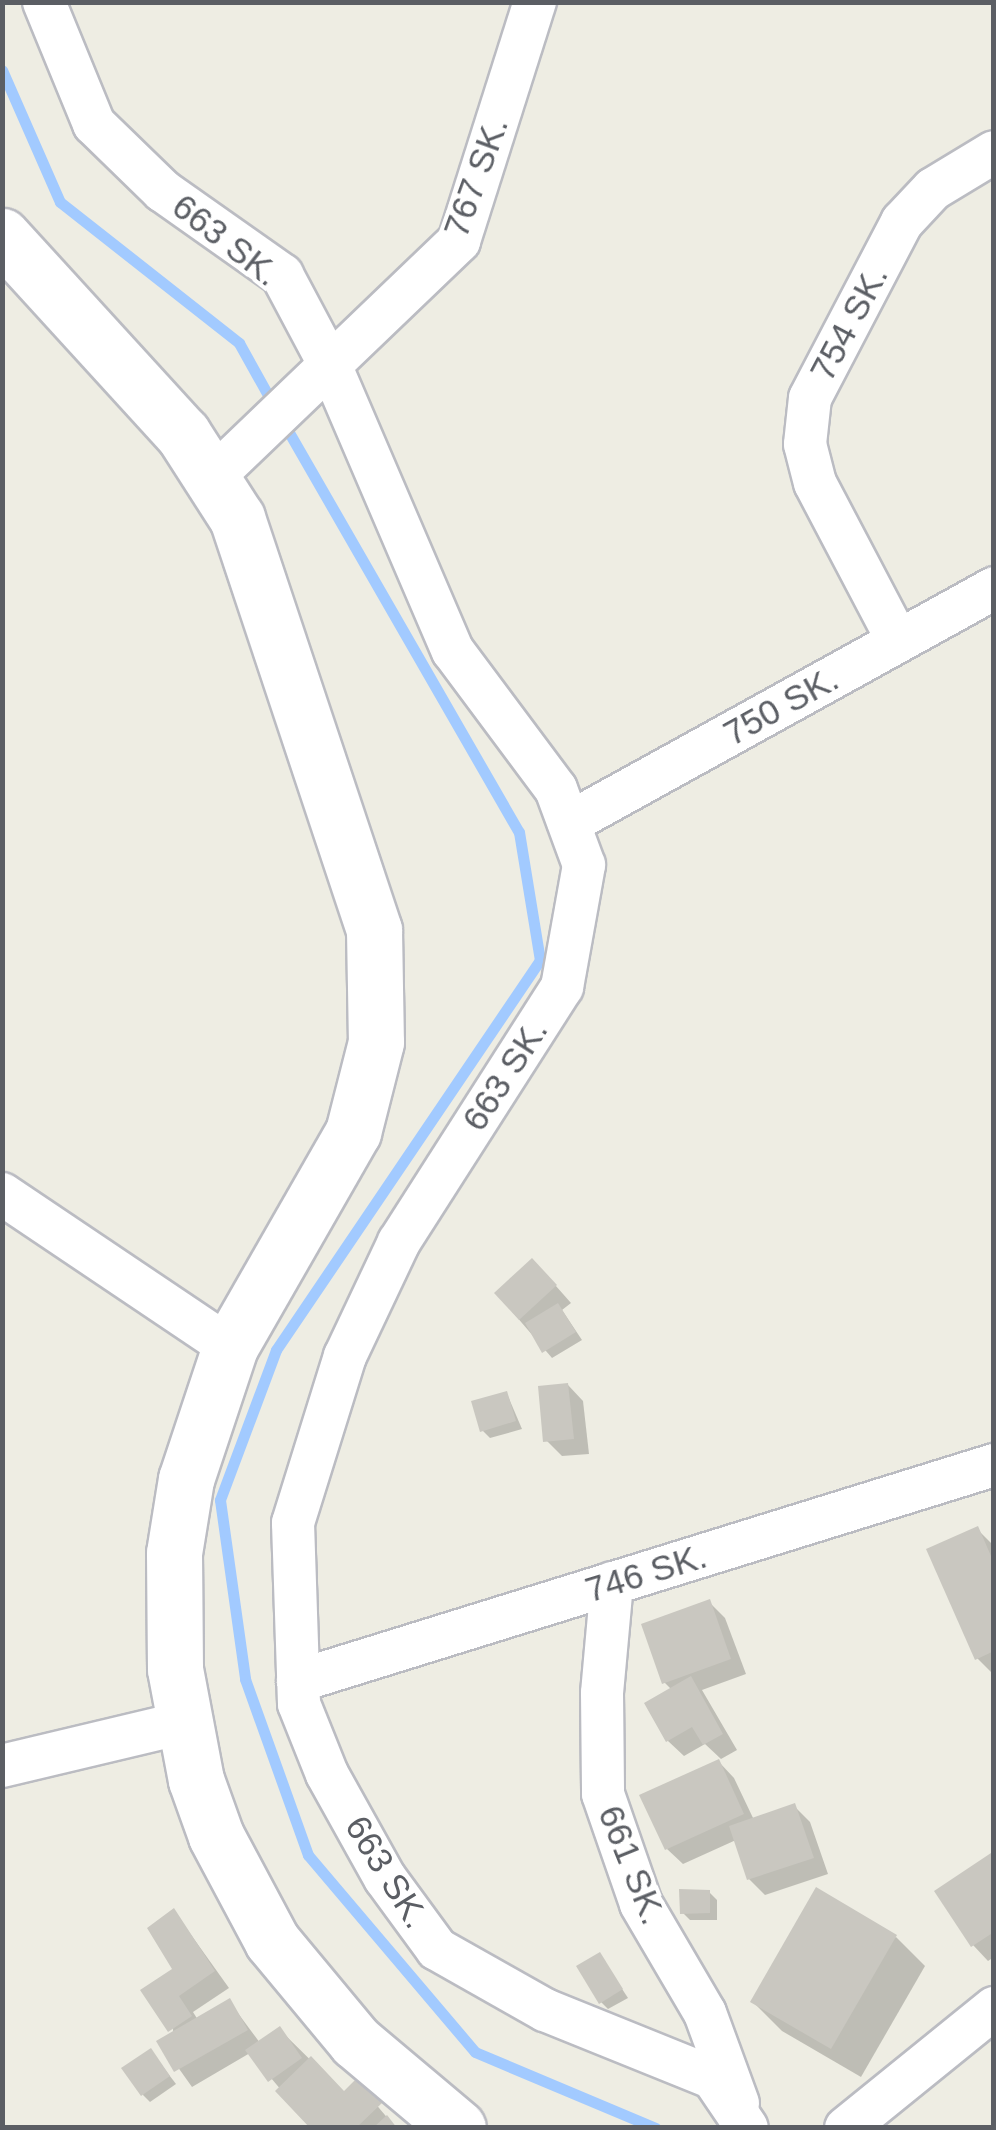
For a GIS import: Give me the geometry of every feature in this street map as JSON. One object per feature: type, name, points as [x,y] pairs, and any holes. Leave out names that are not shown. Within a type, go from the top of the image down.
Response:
[{"type":"street","name":"663 SK.","points":[[44,2],[94,124],[163,191],[282,275],[453,651],[556,789],[584,866],[562,987],[398,1242],[344,1356],[294,1523],[299,1704],[327,1774],[385,1878],[436,1949],[545,2010],[713,2078],[747,2128]]},
{"type":"street","name":"767 SK.","points":[[214,476],[459,240],[535,2]]},
{"type":"street","name":"754 SK.","points":[[898,641],[815,483],[805,444],[810,398],[902,222],[934,189],[994,152]]},
{"type":"street","points":[[2,236],[214,476],[256,564],[360,870],[379,986],[376,1042],[353,1132],[230,1347],[186,1479],[174,1553],[182,1723],[216,1836],[272,1941],[356,2042],[458,2128]]},
{"type":"street","name":"750 SK.","points":[[569,824],[994,588]]},
{"type":"street","points":[[2,1194],[230,1347]]},
{"type":"street","name":"746 SK.","points":[[298,1680],[994,1465]]},
{"type":"street","name":"661 SK.","points":[[612,1584],[602,1692],[603,1794],[641,1904],[706,2014],[747,2128]]},
{"type":"street","points":[[2,1766],[182,1723]]},
{"type":"street","points":[[846,2128],[994,2008]]},
{"type":"building","points":[[532,1258],[557,1285],[519,1320],[494,1293]]},
{"type":"building","points":[[558,1303],[576,1332],[542,1353],[525,1323]]},
{"type":"building","points":[[568,1383],[574,1439],[543,1442],[538,1386]]},
{"type":"building","points":[[507,1391],[516,1421],[480,1432],[471,1401]]},
{"type":"building","points":[[978,1526],[994,1563],[994,1651],[975,1660],[926,1549]]},
{"type":"building","points":[[710,1599],[731,1659],[662,1684],[641,1624]]},
{"type":"building","points":[[691,1676],[723,1734],[703,1745],[692,1727],[666,1742],[644,1703]]},
{"type":"building","points":[[719,1759],[744,1814],[665,1850],[639,1795]]},
{"type":"building","points":[[795,1803],[814,1858],[747,1880],[729,1826]]},
{"type":"building","points":[[994,1851],[994,1932],[971,1947],[934,1891]]},
{"type":"building","points":[[816,1887],[897,1935],[831,2049],[750,2002]]},
{"type":"building","points":[[679,1889],[710,1890],[710,1913],[680,1914]]},
{"type":"building","points":[[174,1908],[215,1971],[179,1996],[192,2016],[168,2032],[140,1990],[172,1969],[147,1928]]},
{"type":"building","points":[[600,1952],[623,1989],[599,2004],[576,1966]]},
{"type":"building","points":[[230,1998],[248,2030],[174,2072],[156,2041]]},
{"type":"building","points":[[280,2026],[302,2058],[268,2082],[245,2050]]},
{"type":"building","points":[[151,2048],[170,2076],[141,2096],[121,2068]]},
{"type":"building","points":[[311,2056],[344,2091],[357,2078],[382,2103],[356,2128],[310,2128],[275,2091]]},
{"type":"building","points":[[387,2115],[397,2128],[373,2128]]},
{"type":"waterway","points":[[2,70],[60,202],[239,343],[274,406]]},
{"type":"waterway","points":[[283,422],[519,832],[540,960],[276,1350],[220,1500],[245,1679],[308,1855],[475,2052],[656,2128]]}]
